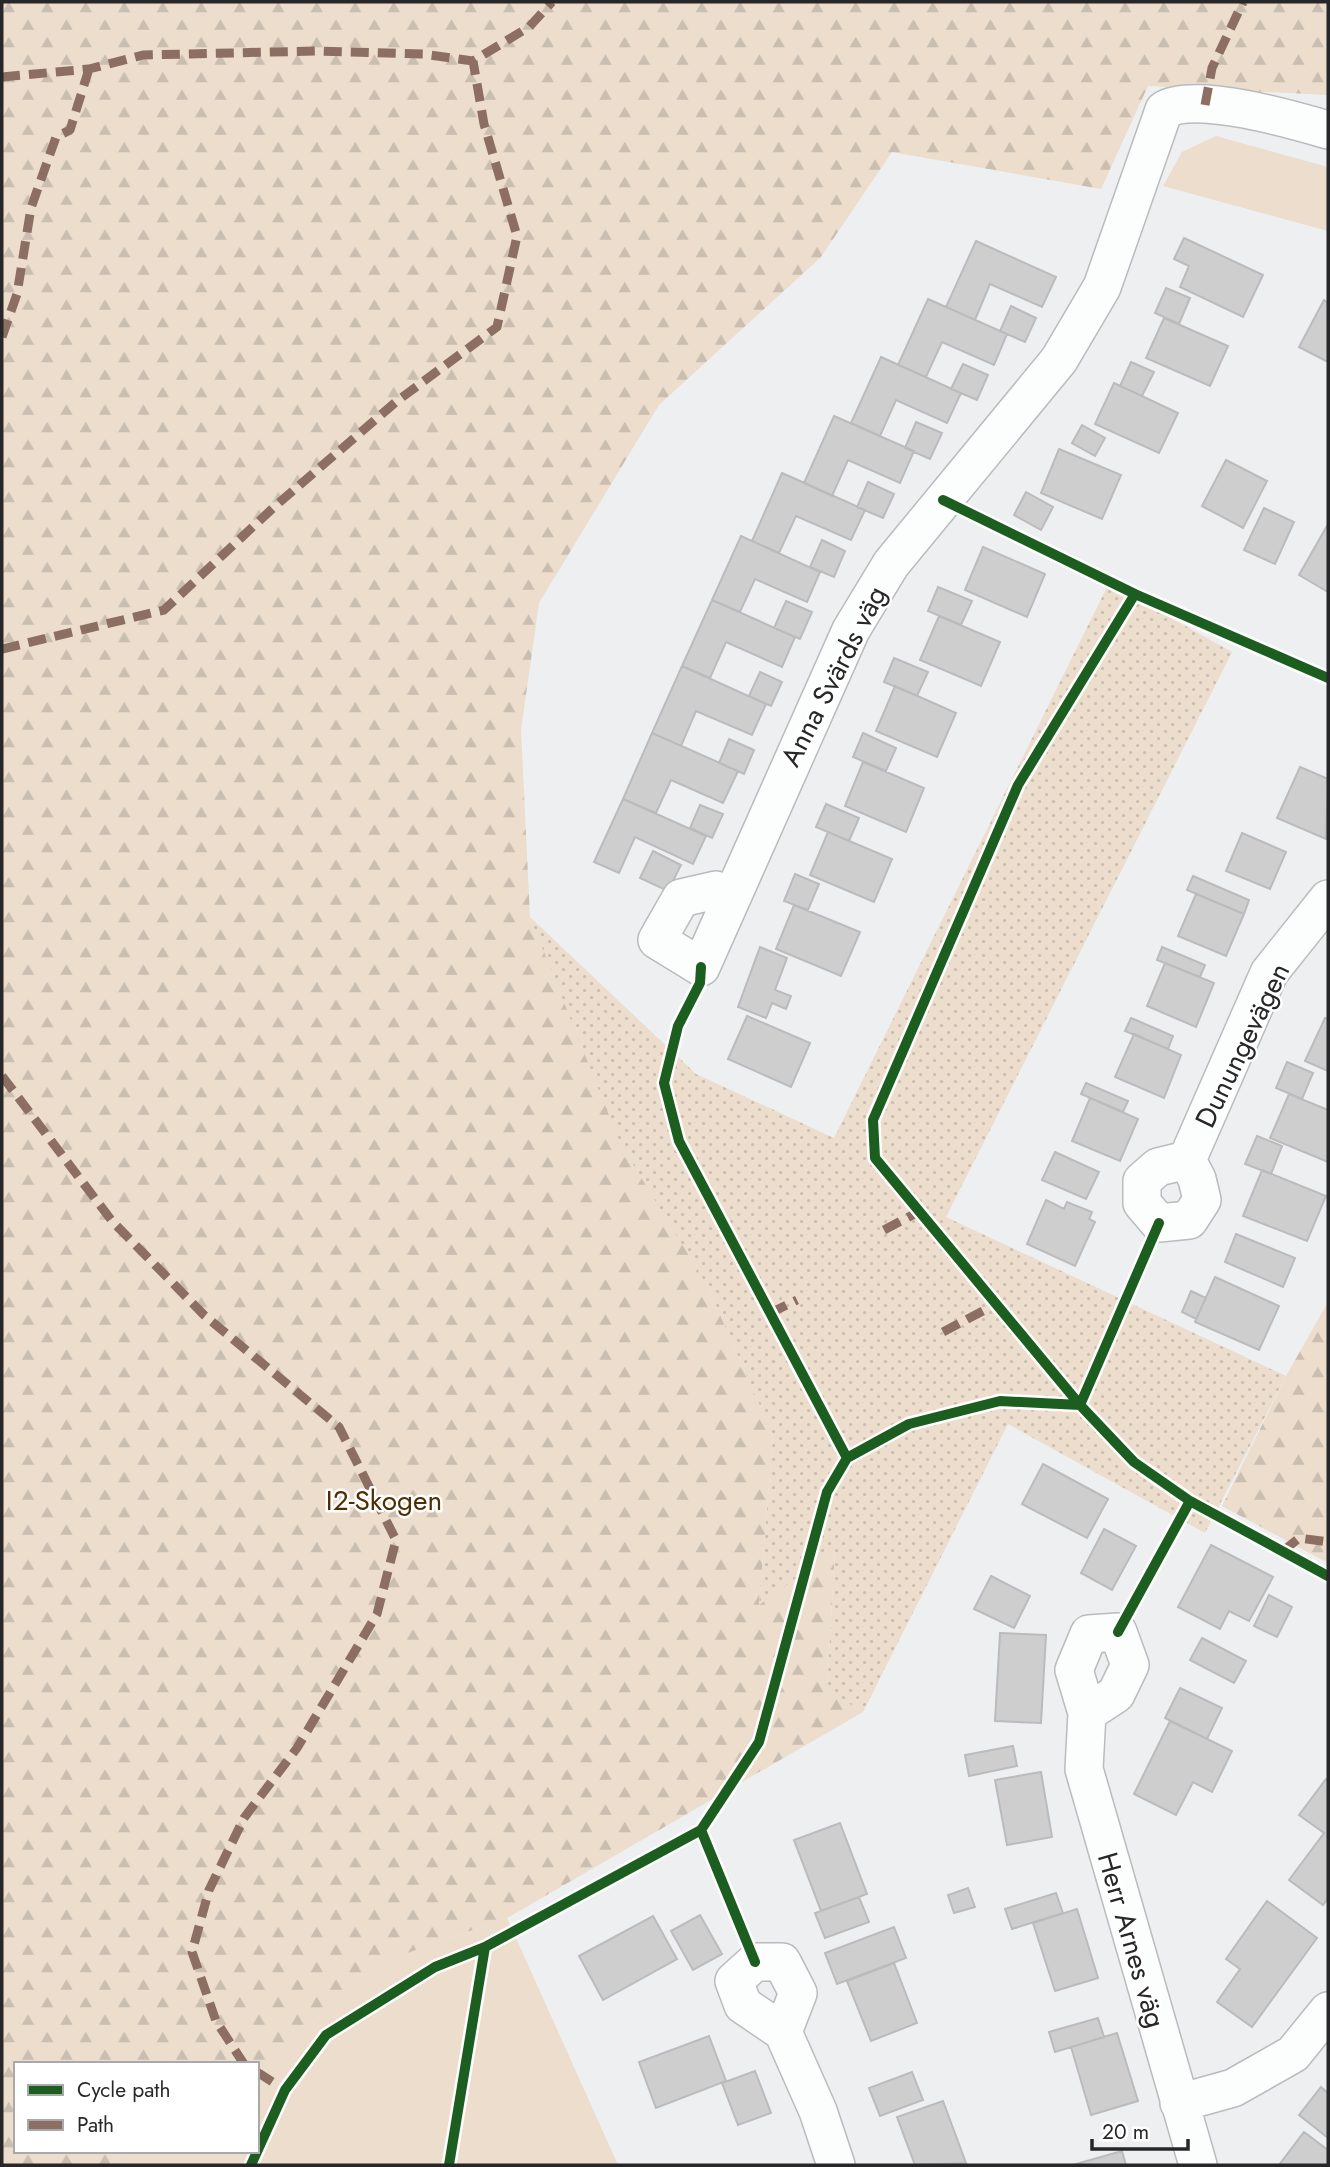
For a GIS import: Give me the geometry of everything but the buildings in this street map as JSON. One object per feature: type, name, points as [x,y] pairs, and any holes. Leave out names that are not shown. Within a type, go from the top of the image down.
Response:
[{"type":"street","name":"Anna Svärds väg","points":[[730,896],[850,629],[891,564],[1059,360],[1102,287],[1164,110],[1172,105],[1205,105],[1288,118],[1328,130]]},
{"type":"street","name":"Dunungevägen","points":[[1187,1160],[1269,972],[1328,899]]},
{"type":"street","name":"Herr Arnes väg","points":[[1087,1713],[1084,1769],[1198,2165]]},
{"type":"street","points":[[1179,2103],[1233,2088],[1293,2054],[1328,2011]]},
{"type":"street","points":[[783,2032],[818,2111],[836,2165]]},
{"type":"green space","name":"I2-Skogen","points":[[2,2],[1328,2],[1328,95],[1148,86],[1101,189],[892,152],[821,257],[659,405],[539,603],[521,730],[530,917],[708,1287],[773,1436],[759,1604],[835,1549],[827,1689],[863,1712],[507,1918],[405,1954],[308,2026],[259,2076],[259,2062],[14,2062],[14,2153],[130,2153],[107,2165],[2,2165]]},
{"type":"green space","points":[[1216,136],[1328,167],[1328,231],[1163,186],[1182,152]]},
{"type":"green space","points":[[1109,583],[1232,652],[946,1217],[1286,1376],[1205,1533],[1008,1424],[863,1712],[827,1690],[835,1550],[759,1605],[773,1436],[708,1287],[620,1143],[530,917],[696,1074],[834,1138]]},
{"type":"green space","points":[[1328,1302],[1328,1563],[1222,1506],[1286,1376]]},
{"type":"green space","points":[[507,1918],[618,2165],[107,2165],[130,2153],[259,2153],[259,2076],[308,2026],[405,1954]]},
{"type":"marked path","points":[[2,77],[89,69],[143,55],[315,51],[423,54],[473,61],[529,27],[552,2]]},
{"type":"marked path","points":[[1205,105],[1212,68],[1243,2]]},
{"type":"marked path","points":[[2,649],[164,610],[273,508],[397,401],[497,327],[517,236],[484,124],[473,61]]},
{"type":"marked path","points":[[2,337],[17,294],[31,208],[56,137],[70,130],[89,69]]},
{"type":"marked path","points":[[2,1076],[112,1221],[204,1315],[339,1427],[396,1540],[377,1614],[297,1748],[244,1818],[209,1890],[192,1952],[216,2021],[243,2062]]},
{"type":"marked path","points":[[884,1230],[920,1211]]},
{"type":"marked path","points":[[770,1313],[797,1300]]},
{"type":"marked path","points":[[943,1332],[996,1304]]},
{"type":"marked path","points":[[1283,1551],[1299,1538],[1328,1542]]},
{"type":"marked path","points":[[259,2073],[285,2090]]},
{"type":"cycle path","points":[[943,500],[1135,594],[1328,678]]},
{"type":"cycle path","points":[[1135,594],[1018,785],[873,1120],[875,1158],[1080,1405],[1134,1462],[1190,1501],[1328,1576]]},
{"type":"cycle path","points":[[701,967],[700,983],[678,1026],[664,1083],[679,1141],[847,1458]]},
{"type":"cycle path","points":[[755,1962],[701,1830],[759,1742],[827,1492],[847,1458],[909,1424],[1000,1401],[1080,1405],[1159,1223]]},
{"type":"cycle path","points":[[1118,1632],[1190,1501]]},
{"type":"cycle path","points":[[259,2147],[285,2090],[326,2035],[435,1967],[485,1947],[701,1830]]},
{"type":"cycle path","points":[[449,2165],[485,1947]]},
{"type":"cycle path","points":[[251,2165],[256,2153]]}]
